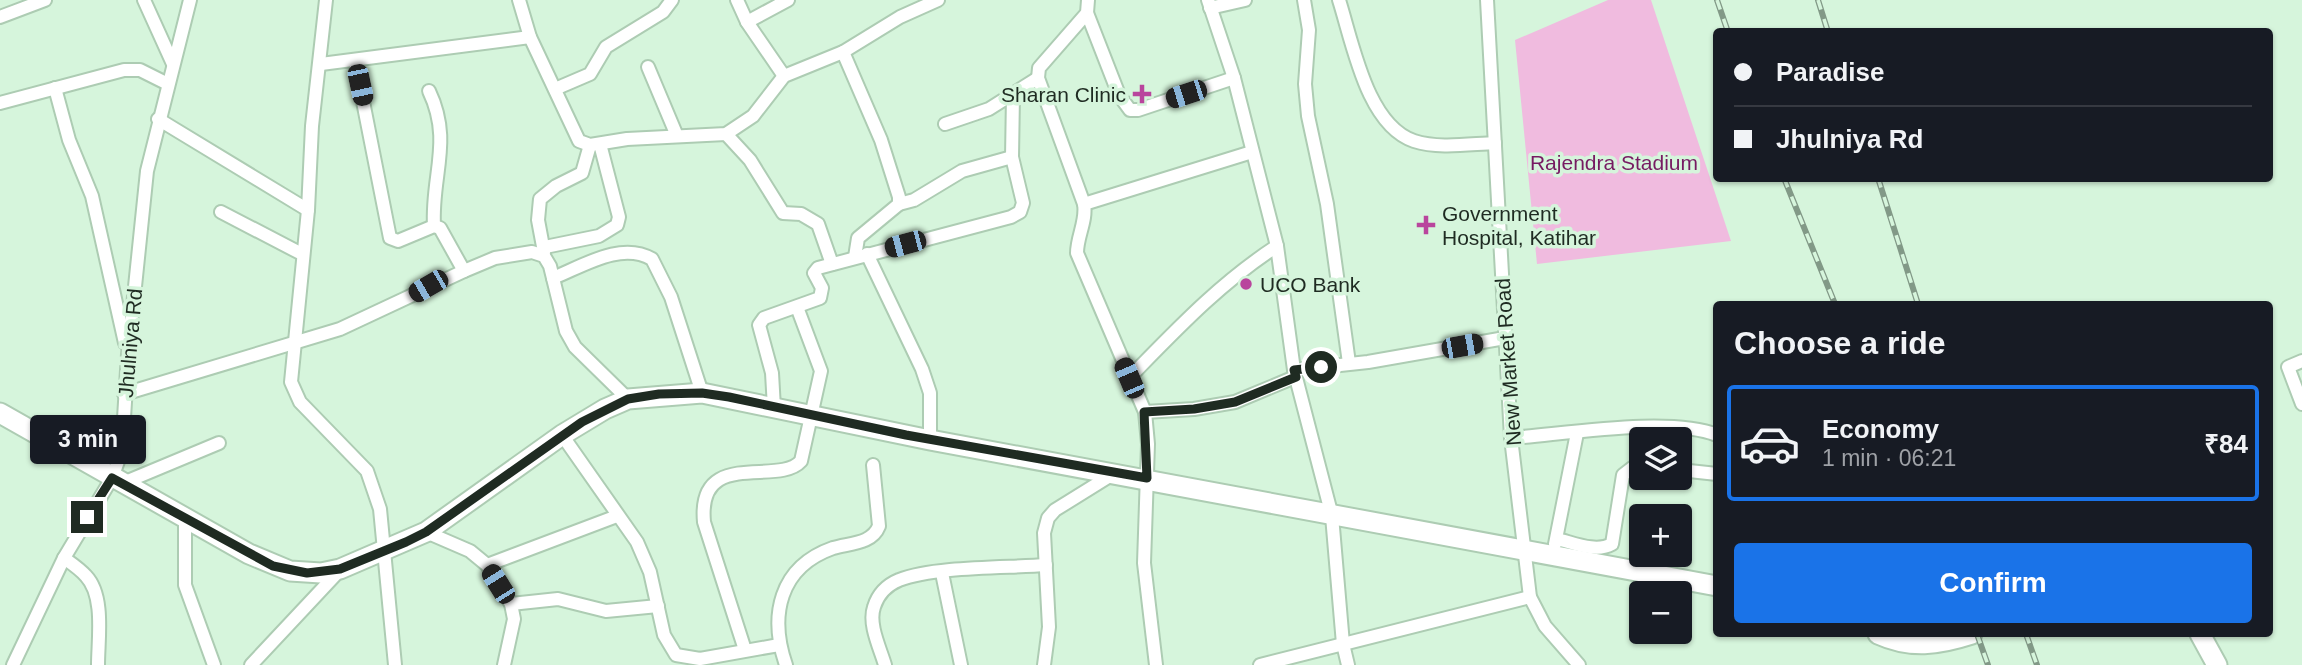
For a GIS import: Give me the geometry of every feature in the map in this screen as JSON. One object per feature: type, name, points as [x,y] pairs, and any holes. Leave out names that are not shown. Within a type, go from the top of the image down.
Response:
[{"type":"highway","points":[[0,413],[117,481],[273,566],[307,573],[340,569],[426,532],[562,435],[628,399],[702,393],[930,440],[1147,478],[1332,516],[1525,551],[1555,547],[1584,562],[1713,585]]},
{"type":"highway","points":[[1887,637],[1911,645],[1935,645],[1962,637]]},
{"type":"highway","points":[[2202,637],[2217,665]]},
{"type":"street","points":[[0,17],[45,0]]},
{"type":"street","points":[[144,0],[173,64]]},
{"type":"street","name":"Jhulniya Rd","points":[[13,665],[64,558],[117,481],[147,171],[190,0]]},
{"type":"street","points":[[326,0],[312,126],[309,209],[302,254],[291,382],[300,402],[367,471],[380,509],[395,665]]},
{"type":"street","points":[[519,0],[530,37],[579,141],[595,144],[726,134],[753,116],[784,76],[843,52],[900,17],[933,1]]},
{"type":"street","points":[[555,89],[590,74],[606,47],[663,12],[672,0]]},
{"type":"street","points":[[737,0],[747,22],[784,76]]},
{"type":"street","points":[[747,22],[788,0]]},
{"type":"street","points":[[1245,0],[1209,4],[1234,78],[1277,246],[1295,373],[1332,516],[1343,644],[1348,665]]},
{"type":"street","points":[[1304,0],[1309,30],[1306,84],[1308,116],[1327,204],[1349,363]]},
{"type":"street","points":[[1339,0],[1367,84],[1387,125],[1398,134],[1417,142],[1495,143]]},
{"type":"street","name":"New Market Road","points":[[1487,0],[1511,438],[1530,597],[1545,626],[1579,665]]},
{"type":"street","points":[[1088,7],[1119,95],[1130,110],[1138,110],[1234,78]]},
{"type":"street","points":[[1088,7],[1039,68],[1038,78],[1084,204],[1086,214],[1077,239],[1077,253],[1144,412],[1147,478],[1144,564],[1156,665]]},
{"type":"street","points":[[321,64],[530,37]]},
{"type":"street","points":[[843,52],[880,140],[899,204]]},
{"type":"street","points":[[355,61],[390,238],[398,241],[434,226]]},
{"type":"street","points":[[648,67],[677,136]]},
{"type":"street","points":[[0,103],[132,70],[153,74],[168,84]]},
{"type":"street","points":[[945,124],[989,109],[1038,78]]},
{"type":"street","points":[[55,88],[66,130],[92,196],[128,354]]},
{"type":"street","points":[[429,91],[438,111],[442,140],[440,166],[433,191],[434,226]]},
{"type":"street","points":[[774,408],[771,366],[759,325],[764,318],[820,298],[822,288],[814,273],[818,268],[1011,217],[1020,212],[1023,204],[1012,157],[1013,95]]},
{"type":"street","points":[[158,119],[309,209]]},
{"type":"street","points":[[726,134],[755,166],[783,213],[801,214],[818,224],[832,264]]},
{"type":"street","points":[[124,394],[370,317],[464,271],[510,255],[544,251],[599,236],[617,225],[619,217],[595,144]]},
{"type":"street","points":[[595,144],[582,173],[556,186],[540,199],[538,220],[566,331],[575,347],[628,399]]},
{"type":"street","points":[[1084,204],[1252,152]]},
{"type":"street","points":[[930,440],[930,393],[922,369],[855,245],[863,232],[899,204],[914,200],[962,171],[1012,157]]},
{"type":"street","points":[[221,212],[302,254]]},
{"type":"street","points":[[434,226],[446,233],[464,271]]},
{"type":"street","points":[[1129,378],[1209,298],[1243,268],[1277,246]]},
{"type":"street","points":[[553,278],[611,255],[630,252],[652,259],[671,297],[702,393]]},
{"type":"street","points":[[745,650],[704,522],[702,507],[712,487],[735,474],[795,468],[801,461],[821,371],[797,307]]},
{"type":"street","points":[[1144,412],[1194,409],[1235,402],[1295,373],[1404,357],[1505,338]]},
{"type":"street","points":[[2302,361],[2288,367],[2302,404]]},
{"type":"street","points":[[1511,438],[1671,426],[1702,429],[1713,433]]},
{"type":"street","points":[[1577,433],[1555,547],[1605,548],[1612,544],[1623,475],[1629,470]]},
{"type":"street","points":[[562,435],[617,516],[630,530],[644,555],[664,635],[676,655],[700,659],[779,645]]},
{"type":"street","points":[[117,481],[219,443]]},
{"type":"street","points":[[786,665],[779,645],[776,615],[792,578],[806,563],[830,550],[867,541],[876,535],[880,526],[873,465]]},
{"type":"street","points":[[1692,471],[1713,474]]},
{"type":"street","points":[[1044,665],[1049,627],[1044,533],[1048,518],[1055,510],[1115,473]]},
{"type":"street","points":[[487,565],[617,516]]},
{"type":"street","points":[[185,519],[184,585],[214,665]]},
{"type":"street","points":[[426,532],[470,551],[487,565],[511,604],[513,619],[504,665]]},
{"type":"street","points":[[64,558],[87,576],[93,587],[97,602],[98,665]]},
{"type":"street","points":[[886,665],[873,625],[873,609],[880,594],[899,580],[942,573],[1046,565]]},
{"type":"street","points":[[251,665],[340,569]]},
{"type":"street","points":[[942,573],[961,665]]},
{"type":"street","points":[[1261,665],[1530,597]]},
{"type":"street","points":[[511,604],[558,599],[606,611],[658,606]]},
{"type":"green space","name":"Rajendra Stadium","points":[[1608,0],[1651,0],[1731,241],[1537,264],[1515,40]]},
{"type":"railway","points":[[1717,0],[1727,28]]},
{"type":"railway","points":[[1818,0],[1827,28]]},
{"type":"railway","points":[[1786,182],[1834,301]]},
{"type":"railway","points":[[1879,182],[1917,301]]},
{"type":"railway","points":[[1978,637],[1988,665]]},
{"type":"railway","points":[[2027,637],[2037,665]]},
{"type":"place","name":"Sharan Clinic","points":[[1142,94]]},
{"type":"place","name":"Government Hospital, Katihar","points":[[1426,225]]},
{"type":"place","name":"UCO Bank","points":[[1246,284]]},
{"type":"route","points":[[87,517],[112,478],[273,566],[290,571],[321,573],[340,569],[384,552],[426,532],[562,435],[605,409],[628,399],[682,393],[729,397],[811,417],[1147,478],[1148,444],[1144,412],[1194,409],[1235,402],[1296,377],[1294,370],[1321,367]]}]
